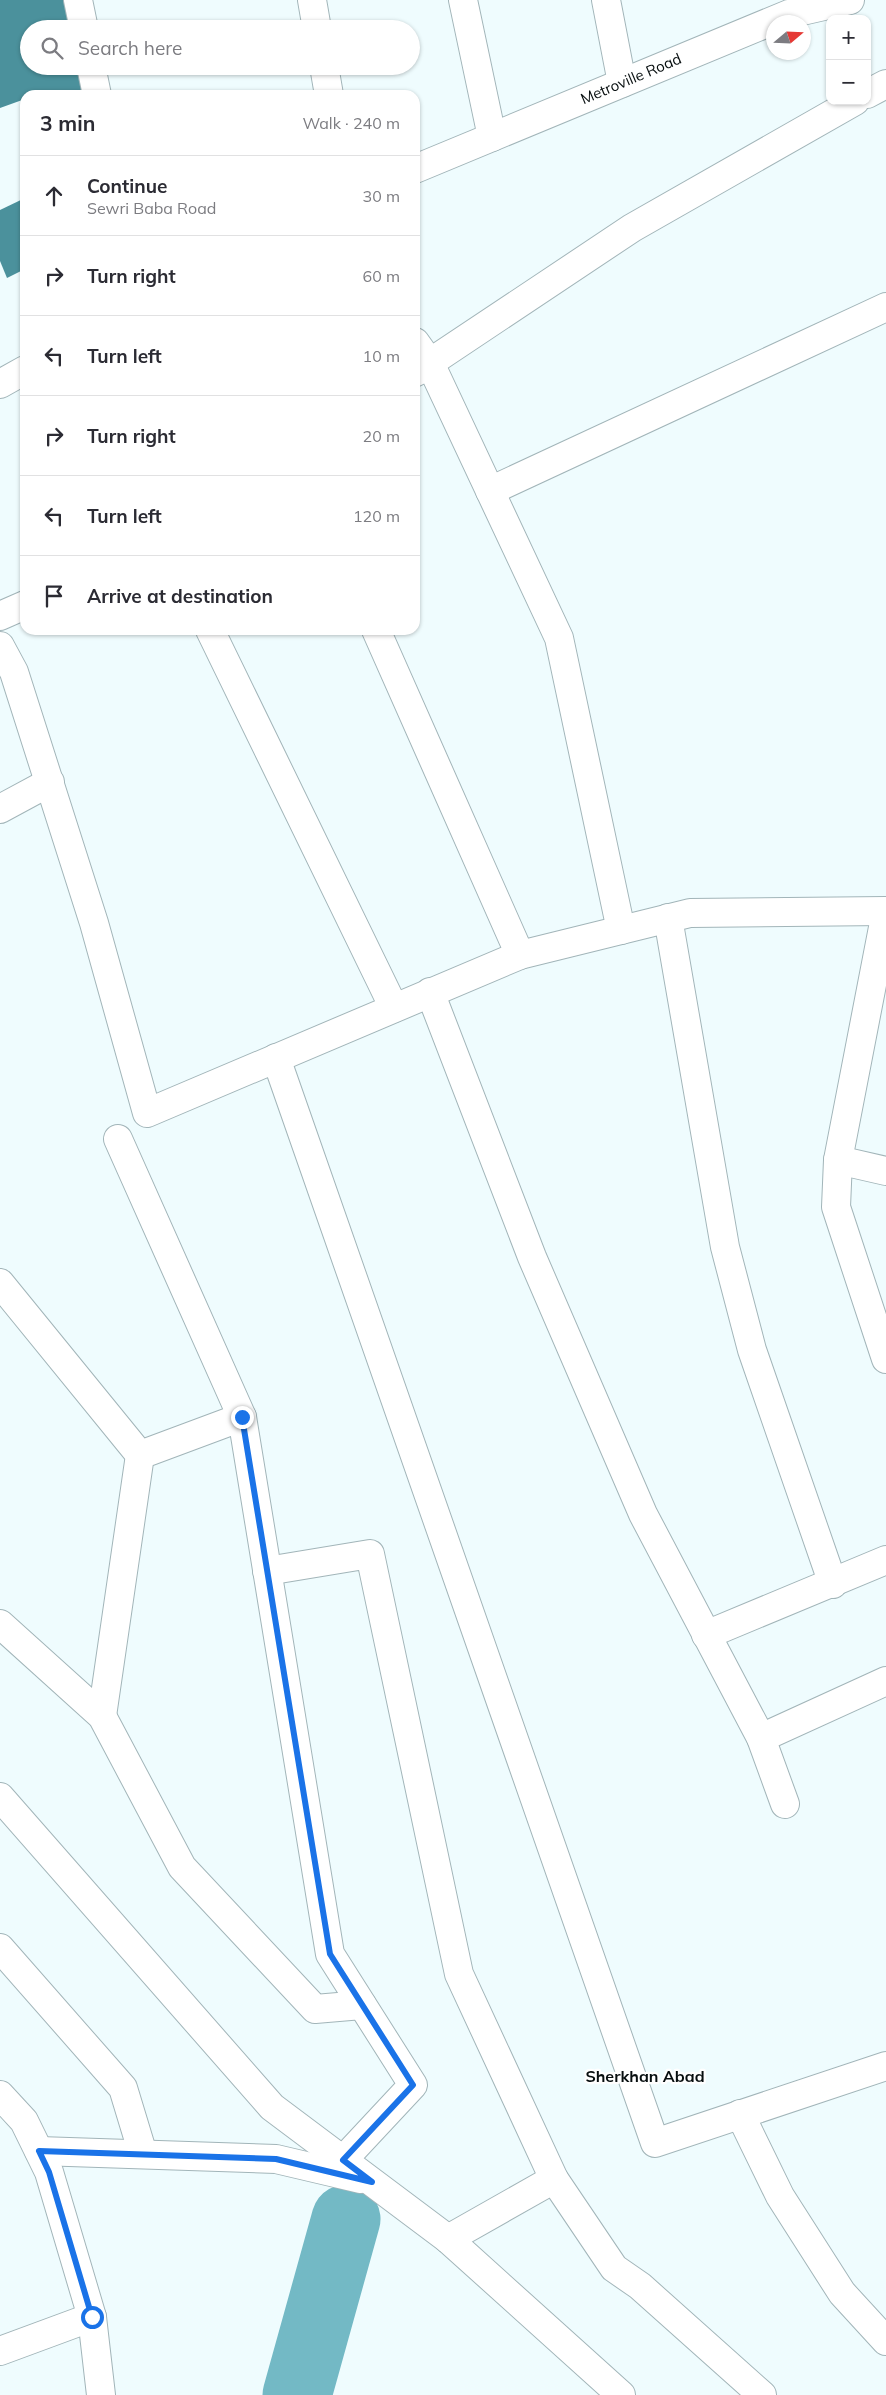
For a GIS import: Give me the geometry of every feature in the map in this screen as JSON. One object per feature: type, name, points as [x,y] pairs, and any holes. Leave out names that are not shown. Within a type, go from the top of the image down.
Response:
[{"type":"street","points":[[78,0],[82,20]]},
{"type":"street","points":[[312,0],[315,20]]},
{"type":"street","points":[[463,0],[492,137]]},
{"type":"street","points":[[606,0],[622,83]]},
{"type":"street","name":"Metroville Road","points":[[420,167],[789,14],[838,1]]},
{"type":"street","points":[[93,75],[96,90]]},
{"type":"street","points":[[326,75],[328,90]]},
{"type":"street","points":[[871,92],[886,84]]},
{"type":"street","points":[[620,930],[559,638],[490,492],[420,359],[632,228],[848,105]]},
{"type":"street","points":[[490,492],[886,307]]},
{"type":"street","points":[[0,384],[20,373]]},
{"type":"street","points":[[0,616],[20,607]]},
{"type":"street","points":[[212,635],[394,1008]]},
{"type":"street","points":[[378,635],[520,955]]},
{"type":"street","points":[[0,646],[14,672],[50,782],[94,923],[147,1113],[520,955],[690,913],[886,911],[838,1160],[836,1207],[886,1359]]},
{"type":"street","points":[[0,809],[50,782]]},
{"type":"street","points":[[668,918],[725,1247],[752,1350],[833,1584]]},
{"type":"street","points":[[430,992],[532,1257],[642,1514],[761,1738],[785,1804]]},
{"type":"street","points":[[276,1058],[655,2143],[886,2066]]},
{"type":"street","points":[[118,1139],[242,1417],[330,1954],[413,2085],[343,2160]]},
{"type":"street","points":[[838,1160],[886,1171]]},
{"type":"street","points":[[0,1283],[140,1455],[102,1716]]},
{"type":"street","points":[[140,1455],[242,1417]]},
{"type":"street","points":[[267,1571],[370,1554],[459,1974],[554,2179],[614,2268],[640,2286],[751,2391]]},
{"type":"street","points":[[706,1635],[833,1584],[886,1560]]},
{"type":"street","points":[[0,1624],[102,1716],[182,1867],[314,2009],[362,2005]]},
{"type":"street","points":[[761,1738],[886,1680]]},
{"type":"street","points":[[0,1797],[272,2107],[448,2239],[621,2395]]},
{"type":"street","points":[[0,1948],[124,2088],[143,2154]]},
{"type":"street","points":[[0,2095],[24,2120],[49,2172],[92,2317],[101,2395]]},
{"type":"street","points":[[740,2114],[780,2196],[842,2293],[886,2341]]},
{"type":"street","points":[[39,2151],[276,2159],[372,2182]]},
{"type":"street","points":[[448,2239],[554,2179]]},
{"type":"street","points":[[0,2351],[92,2317]]},
{"type":"building","points":[[0,0],[68,0],[72,20],[20,20],[20,75],[84,75],[88,90],[20,90],[20,101],[0,108]]},
{"type":"building","points":[[20,200],[20,272],[7,278],[0,261],[0,210]]},
{"type":"waterway","points":[[297,2395],[346,2219]]},
{"type":"district","name":"Sherkhan Abad","points":[[645,2076]]},
{"type":"route","points":[[92,2317],[49,2172],[39,2151],[276,2159],[372,2182],[343,2160],[413,2085],[330,1954],[242,1417]]}]
